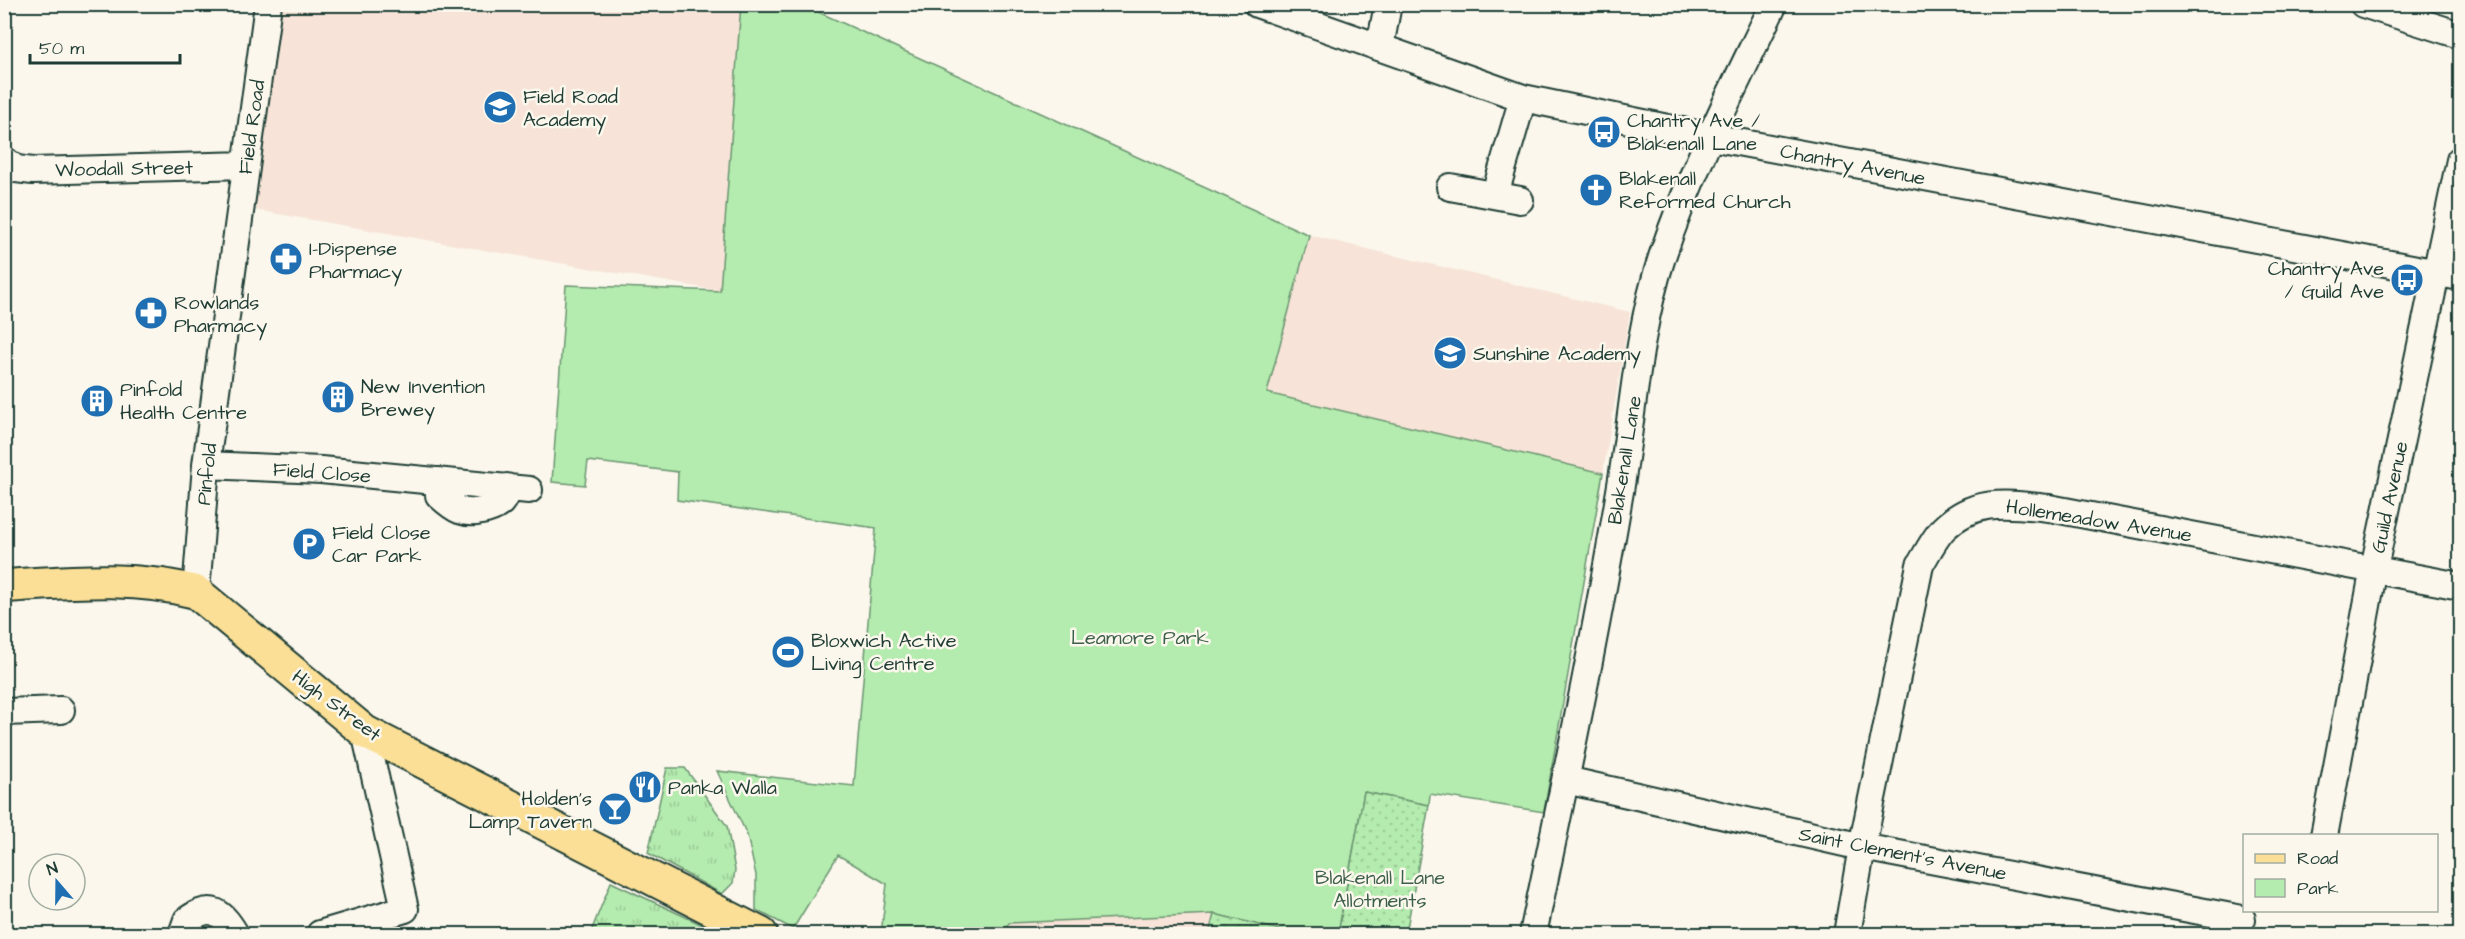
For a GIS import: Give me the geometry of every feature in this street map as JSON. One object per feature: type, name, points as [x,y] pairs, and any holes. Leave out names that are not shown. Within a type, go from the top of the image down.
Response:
[{"type":"main road","name":"High Street","points":[[4,586],[124,580],[168,584],[196,592],[365,732],[761,934]]},
{"type":"street","name":"Field Road","points":[[235,249],[268,4]]},
{"type":"street","name":"Chantry Avenue","points":[[1257,4],[1523,98],[1711,137],[2449,276]]},
{"type":"street","points":[[1380,47],[1388,4]]},
{"type":"street","name":"Blakenall Lane","points":[[1533,934],[1566,780],[1620,490],[1644,329],[1661,260],[1683,198],[1774,4]]},
{"type":"street","points":[[2363,4],[2460,35]]},
{"type":"street","points":[[1495,194],[1523,98]]},
{"type":"street","name":"Woodall Street","points":[[4,160],[16,169],[33,171],[246,165]]},
{"type":"street","name":"Guild Avenue","points":[[2324,834],[2374,568],[2449,276],[2460,160]]},
{"type":"street","points":[[1450,187],[1521,200]]},
{"type":"street","name":"Pinfold","points":[[196,592],[206,465],[235,249]]},
{"type":"street","name":"Field Close","points":[[206,465],[321,470],[518,489]]},
{"type":"street","name":"Hollemeadow Avenue","points":[[1848,934],[1862,847],[1920,565],[1943,530],[1975,507],[2001,503],[2049,507],[2460,586]]},
{"type":"street","points":[[4,712],[61,710]]},
{"type":"street","points":[[320,934],[405,909],[365,732]]},
{"type":"street","name":"Saint Clement's Avenue","points":[[1566,780],[1862,847],[2242,921]]},
{"type":"street","points":[[182,934],[187,920],[204,911],[215,911],[224,916],[235,934]]},
{"type":"shaded area","name":"Field Road Academy","points":[[279,5],[741,5],[720,291],[255,210]]},
{"type":"shaded area","name":"Sunshine Academy","points":[[1309,235],[1630,312],[1603,473],[1266,393]]},
{"type":"shaded area","points":[[1214,914],[1209,934],[1003,934],[1008,923]]},
{"type":"green space","name":"Leamore Park","points":[[741,4],[803,5],[1309,235],[1267,393],[1603,473],[1544,812],[1430,794],[1429,805],[1364,792],[1338,934],[1297,934],[1214,914],[1009,923],[1003,934],[881,934],[887,884],[838,855],[793,929],[756,910],[756,875],[747,835],[717,771],[854,786],[876,528],[677,500],[678,472],[588,461],[585,485],[552,482],[566,285],[720,291]]},
{"type":"green space","points":[[667,768],[685,768],[727,826],[735,870],[733,883],[722,894],[648,853]]},
{"type":"green space","name":"Blakenall Lane Allotments","points":[[1364,792],[1429,805],[1406,934],[1338,934]]},
{"type":"green space","points":[[611,882],[722,934],[590,934]]},
{"type":"green space","name":"Blakenall Lane Allotments","points":[[1214,914],[1297,934],[1209,934]]},
{"type":"place","name":"Field Road Academy","points":[[500,107]]},
{"type":"place","name":"Chantry Ave / Blakenall Lane","points":[[1604,132]]},
{"type":"place","name":"Blakenall Reformed Church","points":[[1596,190]]},
{"type":"place","name":"I-Dispense Pharmacy","points":[[286,259]]},
{"type":"place","name":"Chantry Ave / Guild Ave","points":[[2407,280]]},
{"type":"place","name":"Rowlands Pharmacy","points":[[151,313]]},
{"type":"place","name":"Sunshine Academy","points":[[1450,353]]},
{"type":"place","name":"New Invention Brewey","points":[[338,397]]},
{"type":"place","name":"Pinfold Health Centre","points":[[97,401]]},
{"type":"place","name":"Field Close Car Park","points":[[309,544]]},
{"type":"place","name":"Bloxwich Active Living Centre","points":[[788,652]]},
{"type":"place","name":"Panka Walla","points":[[645,787]]},
{"type":"place","name":"Holden's Lamp Tavern","points":[[615,809]]}]
